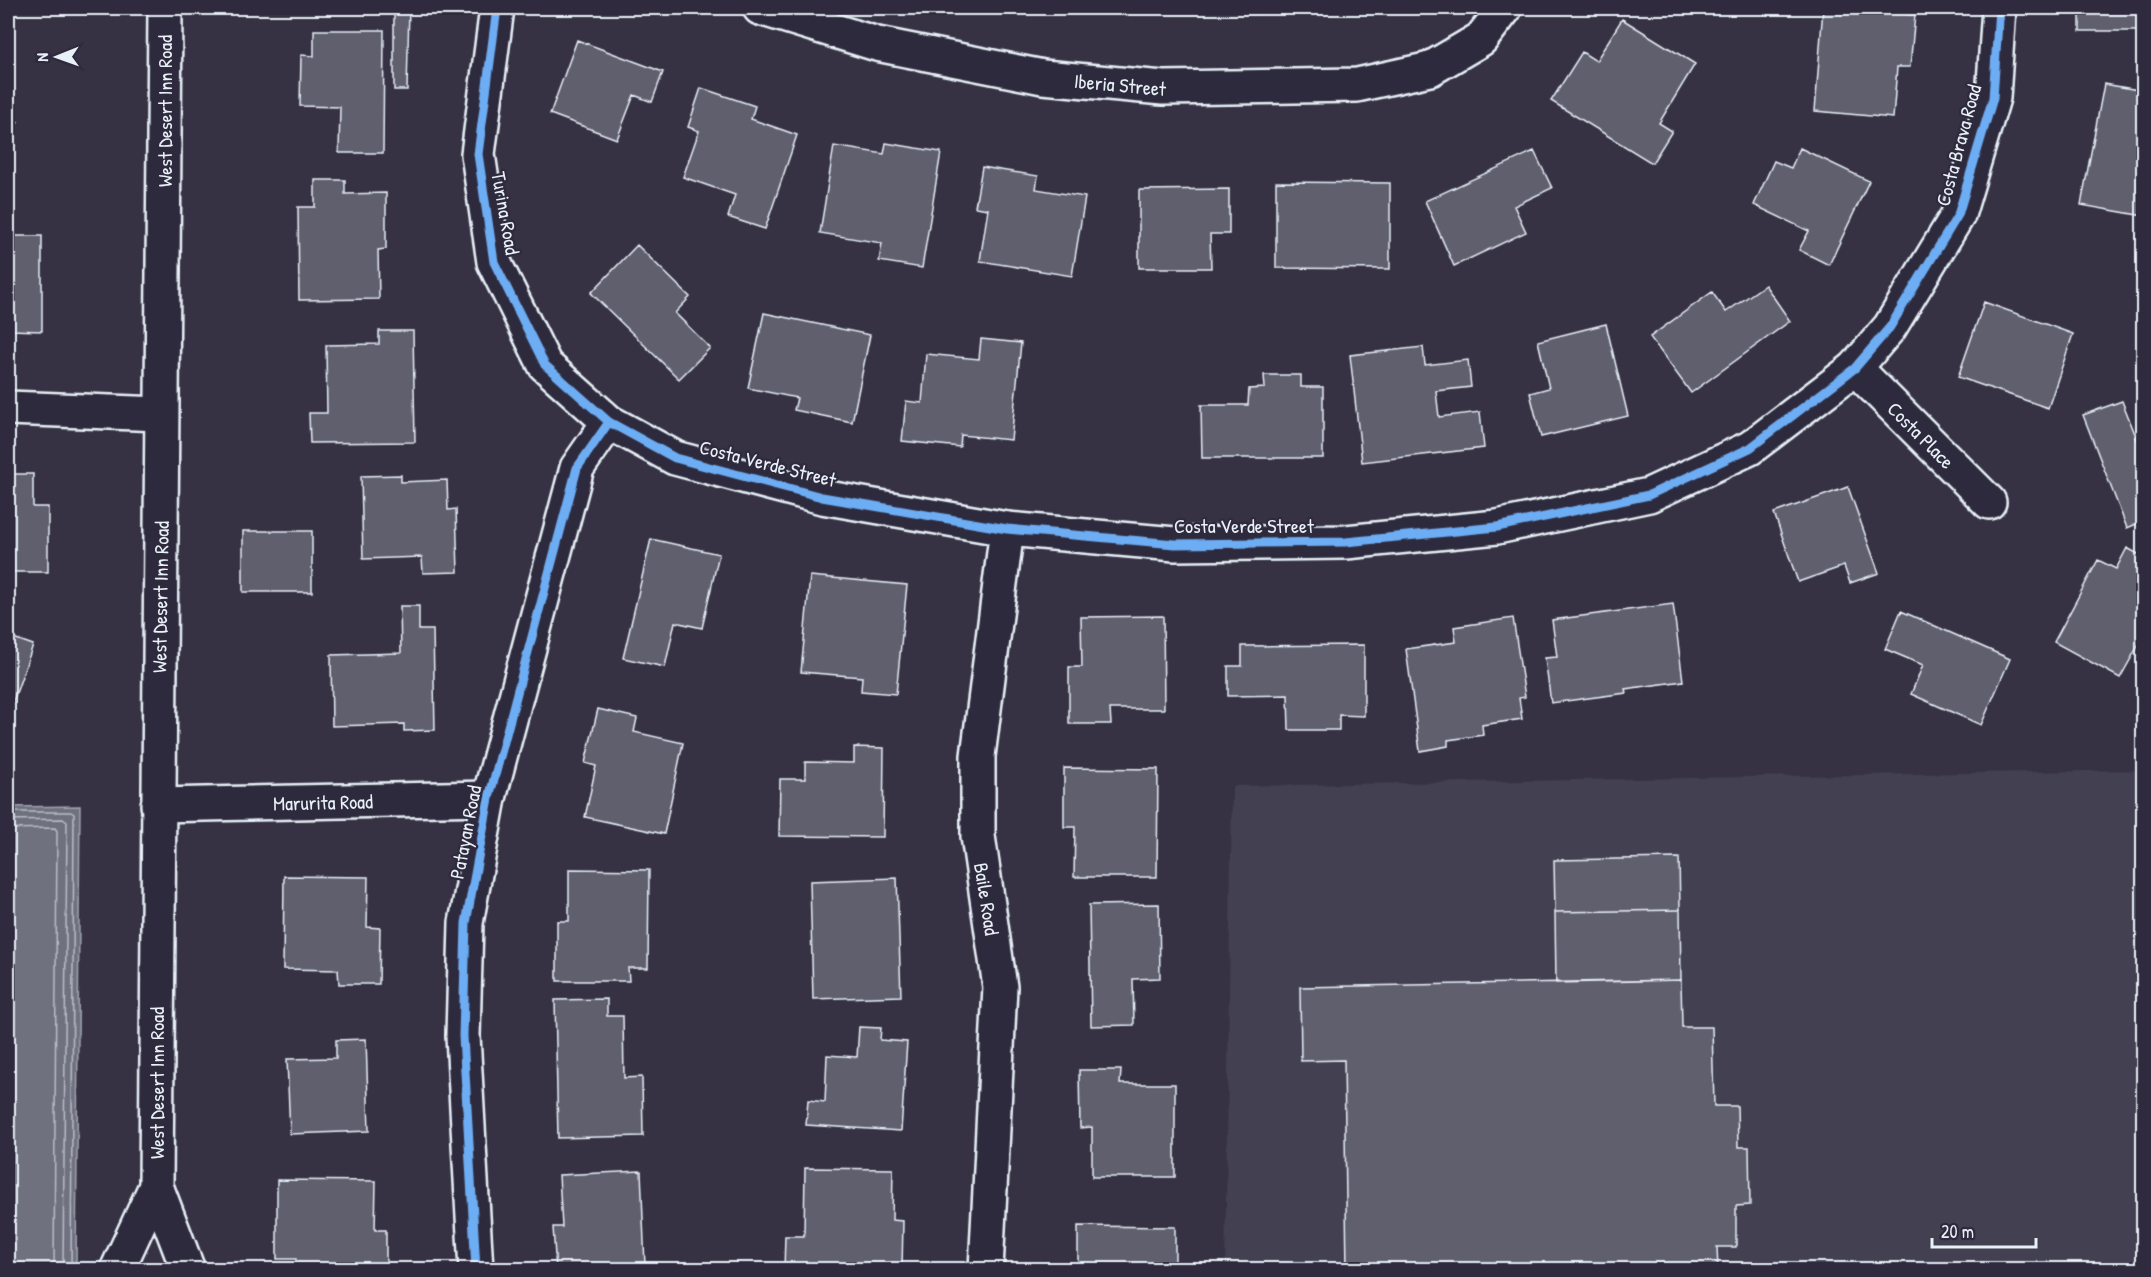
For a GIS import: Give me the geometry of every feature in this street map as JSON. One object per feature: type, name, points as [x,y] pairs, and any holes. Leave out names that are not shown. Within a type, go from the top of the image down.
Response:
[{"type":"street","name":"West Desert Inn Road","points":[[165,8],[156,1186],[188,1269]]},
{"type":"street","name":"Turina Road","points":[[497,8],[478,154],[494,262],[545,365],[609,422]]},
{"type":"street","name":"Iberia Street","points":[[760,8],[877,44],[1043,77],[1163,88],[1357,85],[1430,69],[1481,39],[1505,8]]},
{"type":"street","name":"Costa Brava Road","points":[[1855,368],[1890,327],[1958,215],[1993,98],[1999,8]]},
{"type":"street","name":"Costa Verde Street","points":[[609,422],[675,458],[822,497],[1007,529],[1175,544],[1346,542],[1497,527],[1649,495],[1750,447],[1855,368]]},
{"type":"street","name":"Costa Place","points":[[1855,368],[1989,502]]},
{"type":"street","points":[[8,408],[161,414]]},
{"type":"street","name":"Patayan Road","points":[[476,1269],[463,1036],[466,923],[489,798],[577,468],[609,422]]},
{"type":"street","name":"Baile Road","points":[[986,1269],[1000,987],[978,836],[978,756],[1007,529]]},
{"type":"street","name":"Marurita Road","points":[[158,805],[489,798]]},
{"type":"street","name":"West Desert Inn Road","points":[[117,1269],[156,1186]]},
{"type":"shaded area","points":[[2143,770],[2143,1269],[1225,1270],[1232,786]]},
{"type":"water","points":[[80,806],[76,1269],[8,1269],[8,807]]},
{"type":"building","points":[[394,8],[409,8],[407,90],[394,90]]},
{"type":"building","points":[[1248,8],[1302,8],[1303,11],[1248,14]]},
{"type":"building","points":[[1823,8],[1915,15],[1910,67],[1897,67],[1893,118],[1815,111]]},
{"type":"building","points":[[2080,8],[2144,8],[2144,31],[2080,31]]},
{"type":"building","points":[[1622,19],[1695,64],[1659,123],[1672,131],[1652,163],[1551,101],[1582,52],[1596,61]]},
{"type":"building","points":[[314,30],[384,30],[383,153],[339,153],[340,107],[300,106],[301,55],[314,56]]},
{"type":"building","points":[[577,40],[663,72],[652,102],[634,95],[617,139],[550,114]]},
{"type":"building","points":[[2104,84],[2144,91],[2144,216],[2081,205]]},
{"type":"building","points":[[701,88],[755,106],[751,119],[797,135],[765,229],[728,217],[735,195],[683,177],[699,131],[688,127]]},
{"type":"building","points":[[8,115],[18,122],[8,138]]},
{"type":"building","points":[[886,143],[941,152],[922,268],[879,261],[882,243],[820,233],[834,146],[884,154]]},
{"type":"building","points":[[1800,148],[1869,181],[1829,265],[1799,250],[1809,231],[1754,205],[1774,161],[1791,168]]},
{"type":"building","points":[[1534,151],[1552,188],[1514,206],[1526,232],[1454,266],[1425,201]]},
{"type":"building","points":[[982,167],[1038,176],[1036,189],[1085,197],[1072,276],[980,261],[988,209],[975,207]]},
{"type":"building","points":[[315,180],[345,180],[345,194],[386,193],[386,249],[378,250],[379,299],[299,300],[298,207],[315,207]]},
{"type":"building","points":[[1276,182],[1390,183],[1390,269],[1276,268]]},
{"type":"building","points":[[1229,189],[1229,234],[1210,234],[1211,268],[1139,268],[1139,190]]},
{"type":"building","points":[[8,236],[42,236],[42,331],[8,330]]},
{"type":"building","points":[[637,245],[690,297],[675,313],[710,348],[679,379],[591,293]]},
{"type":"building","points":[[1765,285],[1790,321],[1691,393],[1650,337],[1712,292],[1726,312]]},
{"type":"building","points":[[1984,302],[2073,334],[2048,408],[1958,377]]},
{"type":"building","points":[[764,313],[870,335],[852,422],[794,410],[797,398],[748,388]]},
{"type":"building","points":[[1606,324],[1628,416],[1541,437],[1530,393],[1549,388],[1538,341]]},
{"type":"building","points":[[379,331],[413,331],[415,442],[310,443],[309,413],[327,413],[326,345],[379,344]]},
{"type":"building","points":[[981,339],[1021,343],[1011,440],[961,435],[960,447],[902,441],[906,401],[922,403],[926,354],[979,359]]},
{"type":"building","points":[[1423,347],[1425,365],[1468,360],[1471,387],[1436,391],[1439,417],[1480,412],[1484,448],[1362,462],[1350,355]]},
{"type":"building","points":[[1264,375],[1301,375],[1301,387],[1323,387],[1323,458],[1202,458],[1201,405],[1248,405],[1249,389],[1265,388]]},
{"type":"building","points":[[2122,401],[2139,444],[2144,442],[2144,521],[2127,528],[2083,415]]},
{"type":"building","points":[[8,474],[33,474],[33,507],[48,507],[48,572],[8,572]]},
{"type":"building","points":[[401,475],[401,482],[447,480],[448,510],[456,509],[458,572],[423,573],[422,557],[363,559],[361,476]]},
{"type":"building","points":[[1848,487],[1879,573],[1850,583],[1844,566],[1798,582],[1774,513]]},
{"type":"building","points":[[243,531],[312,531],[312,592],[243,592]]},
{"type":"building","points":[[651,539],[719,554],[702,628],[675,622],[665,667],[623,658]]},
{"type":"building","points":[[2127,548],[2144,557],[2144,635],[2120,678],[2054,642],[2098,560],[2116,569]]},
{"type":"building","points":[[810,576],[907,585],[896,694],[861,691],[862,677],[801,672]]},
{"type":"building","points":[[1673,604],[1683,681],[1625,689],[1626,693],[1551,703],[1545,658],[1557,657],[1552,620]]},
{"type":"building","points":[[400,606],[419,606],[419,630],[433,630],[435,730],[404,731],[404,724],[332,726],[331,655],[401,653]]},
{"type":"building","points":[[1901,611],[2010,659],[1981,725],[1911,694],[1923,665],[1885,649]]},
{"type":"building","points":[[1163,616],[1164,709],[1110,709],[1111,724],[1069,724],[1069,667],[1082,667],[1081,617]]},
{"type":"building","points":[[1513,618],[1525,697],[1519,698],[1522,719],[1482,725],[1483,735],[1448,740],[1448,746],[1420,751],[1406,649],[1456,642],[1454,627]]},
{"type":"building","points":[[8,636],[33,645],[8,716]]},
{"type":"building","points":[[1364,645],[1364,716],[1339,715],[1339,730],[1289,730],[1288,695],[1228,696],[1228,666],[1242,666],[1242,646]]},
{"type":"building","points":[[598,709],[637,718],[634,732],[683,743],[664,834],[585,817],[596,766],[585,763]]},
{"type":"building","points":[[854,747],[884,748],[883,837],[779,836],[780,779],[805,779],[805,762],[854,763]]},
{"type":"building","points":[[1064,768],[1158,769],[1157,877],[1074,877],[1075,827],[1064,827]]},
{"type":"building","points":[[1679,858],[1680,910],[1555,912],[1554,860]]},
{"type":"building","points":[[569,869],[649,870],[648,968],[628,968],[629,981],[557,981],[557,921],[569,921]]},
{"type":"building","points":[[284,876],[368,877],[367,927],[380,928],[379,984],[339,984],[338,970],[283,969]]},
{"type":"building","points":[[897,878],[901,996],[813,999],[810,881]]},
{"type":"building","points":[[1159,904],[1160,978],[1133,979],[1134,1025],[1091,1026],[1089,905]]},
{"type":"building","points":[[1680,910],[1681,980],[1556,983],[1555,912]]},
{"type":"building","points":[[1681,980],[1682,1027],[1712,1027],[1714,1106],[1737,1106],[1738,1147],[1749,1147],[1750,1205],[1736,1206],[1736,1247],[1717,1247],[1718,1270],[1347,1270],[1344,1060],[1301,1061],[1300,987]]},
{"type":"building","points":[[607,999],[607,1016],[623,1016],[624,1078],[642,1077],[643,1136],[558,1138],[555,1000]]},
{"type":"building","points":[[859,1027],[881,1028],[880,1040],[907,1042],[901,1131],[806,1125],[808,1100],[825,1102],[827,1055],[857,1057]]},
{"type":"building","points":[[366,1039],[369,1131],[290,1134],[287,1059],[336,1058],[336,1040]]},
{"type":"building","points":[[1079,1070],[1121,1070],[1120,1084],[1175,1084],[1175,1177],[1092,1177],[1092,1127],[1080,1128]]},
{"type":"building","points":[[805,1168],[893,1169],[892,1220],[903,1221],[902,1270],[784,1270],[785,1236],[804,1236]]},
{"type":"building","points":[[641,1171],[645,1266],[556,1270],[553,1227],[562,1227],[559,1175]]},
{"type":"building","points":[[277,1180],[376,1181],[375,1230],[386,1230],[386,1270],[296,1270],[296,1259],[277,1259]]},
{"type":"building","points":[[1078,1226],[1175,1227],[1175,1270],[1078,1270]]},
{"type":"cycle path","points":[[497,8],[478,154],[494,262],[545,365],[609,422],[675,458],[822,497],[1007,529],[1175,544],[1346,542],[1497,527],[1649,495],[1750,448],[1855,368],[1890,327],[1958,215],[1993,98],[1999,8]]},
{"type":"cycle path","points":[[476,1270],[463,1036],[466,923],[489,798],[577,468],[609,422]]}]
